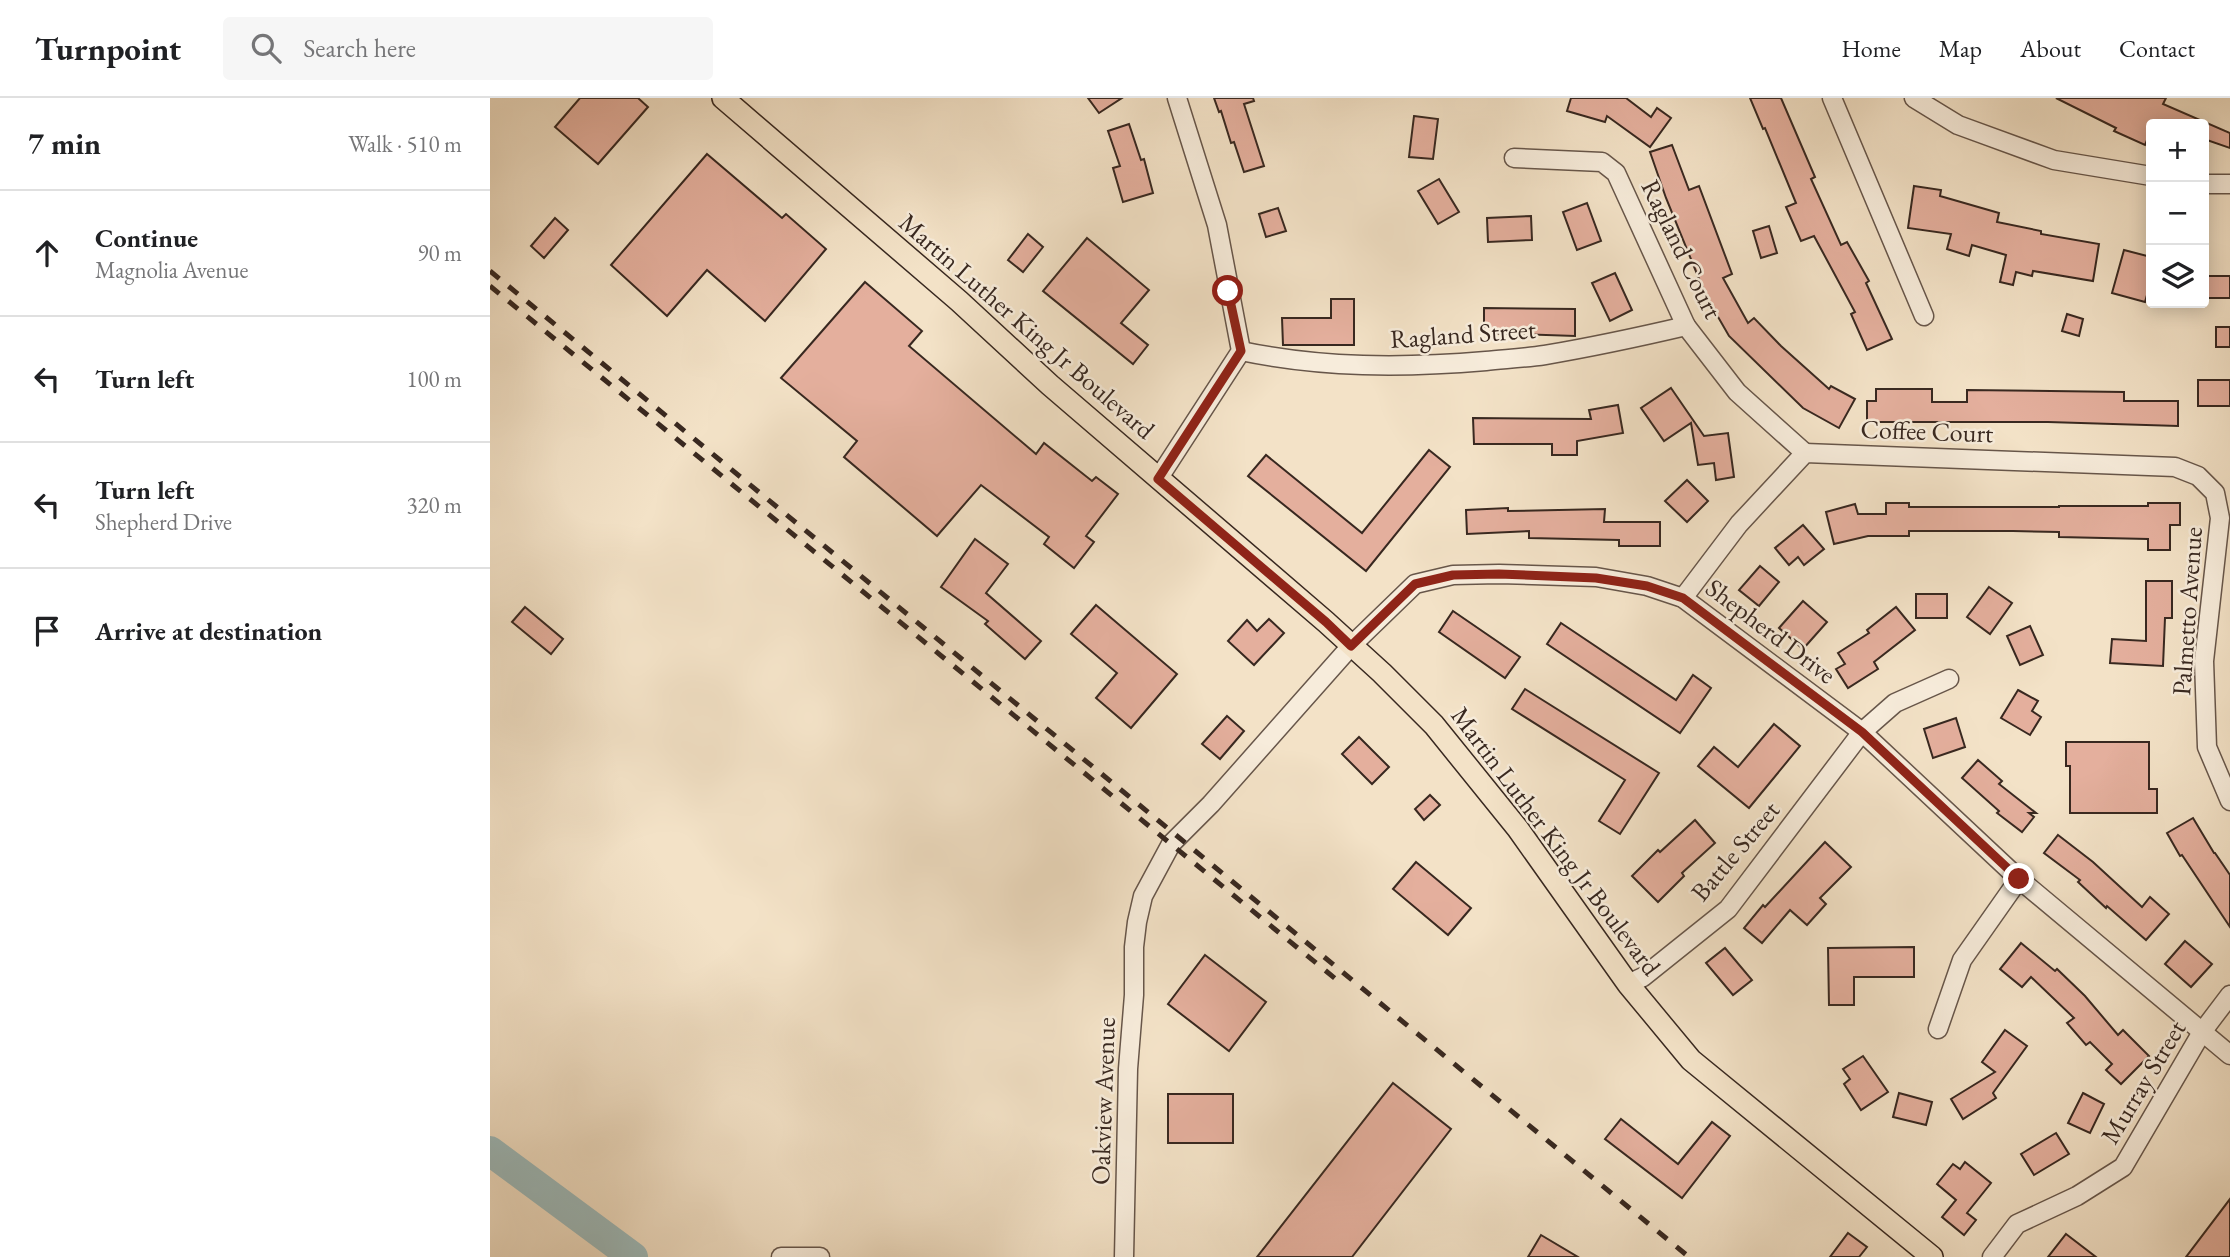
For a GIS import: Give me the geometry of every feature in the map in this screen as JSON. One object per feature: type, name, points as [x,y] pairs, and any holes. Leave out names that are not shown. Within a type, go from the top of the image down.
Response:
[{"type":"main road","name":"Martin Luther King Jr Boulevard","points":[[723,98],[959,301],[1158,479],[1326,622],[1434,725],[1518,829],[1628,984],[1691,1060],[1932,1257]]},
{"type":"street","points":[[1158,479],[1241,351],[1217,225],[1177,98]]},
{"type":"street","points":[[1832,98],[1924,316]]},
{"type":"street","points":[[1914,98],[1958,125],[2054,160],[2146,175]]},
{"type":"street","name":"Ragland Court","points":[[1514,158],[1602,162],[1616,173],[1686,326],[1737,392],[1805,453]]},
{"type":"street","points":[[2209,184],[2230,184]]},
{"type":"street","name":"Ragland Street","points":[[1241,351],[1286,360],[1363,366],[1454,363],[1542,356],[1686,326]]},
{"type":"street","points":[[1683,598],[1739,524],[1805,453]]},
{"type":"street","name":"Coffee Court","points":[[1805,453],[2175,467],[2198,476],[2215,493],[2217,505]]},
{"type":"street","name":"Palmetto Avenue","points":[[2217,505],[2224,556],[2204,661],[2207,747],[2230,801]]},
{"type":"street","name":"Shepherd Drive","points":[[1180,837],[1351,646],[1415,584],[1453,575],[1499,574],[1596,578],[1647,586],[1683,598],[1862,732],[2019,879],[2230,1055]]},
{"type":"street","name":"Battle Street","points":[[1628,984],[1643,976],[1728,909],[1862,732],[1895,703],[1949,679]]},
{"type":"street","name":"Oakview Avenue","points":[[1124,1257],[1128,1069],[1137,922],[1143,896],[1165,853],[1180,837]]},
{"type":"street","points":[[1937,1029],[1962,960],[2019,879]]},
{"type":"street","name":"Murray Street","points":[[1993,1257],[2017,1224],[2077,1196],[2123,1167],[2202,1032],[2230,995]]},
{"type":"street","points":[[781,1257],[820,1257]]},
{"type":"building","points":[[580,98],[638,98],[648,107],[598,164],[555,127]]},
{"type":"building","points":[[1088,98],[1122,98],[1099,113]]},
{"type":"building","points":[[1214,98],[1253,98],[1254,101],[1244,104],[1264,166],[1244,172]]},
{"type":"building","points":[[1571,98],[1626,98],[1651,117],[1657,108],[1671,118],[1650,147],[1607,116],[1605,122],[1567,111]]},
{"type":"building","points":[[1750,98],[1781,98],[1815,177],[1811,179],[1841,245],[1847,242],[1869,281],[1866,283],[1892,339],[1867,350],[1851,314],[1855,312],[1814,236],[1801,241],[1786,207],[1796,203]]},
{"type":"building","points":[[2056,98],[2166,98],[2163,104],[2198,119],[2146,119],[2145,145],[2114,131],[2116,128]]},
{"type":"building","points":[[1414,116],[1438,119],[1433,159],[1409,157]]},
{"type":"building","points":[[1129,124],[1141,160],[1144,159],[1153,193],[1123,202],[1113,168],[1120,166],[1108,131]]},
{"type":"building","points":[[2209,124],[2230,133],[2230,148],[2209,141]]},
{"type":"building","points":[[1672,145],[1689,190],[1699,186],[1732,274],[1723,278],[1748,323],[1754,318],[1829,389],[1831,386],[1855,399],[1839,428],[1803,408],[1729,336],[1706,296],[1650,152]]},
{"type":"building","points":[[707,154],[782,218],[786,214],[826,249],[765,321],[707,270],[667,316],[611,265]]},
{"type":"building","points":[[1439,179],[1459,212],[1438,224],[1418,191]]},
{"type":"building","points":[[1914,186],[1941,190],[1940,196],[1999,213],[1997,222],[2041,231],[2041,234],[2099,244],[2093,281],[2033,271],[2032,276],[2016,272],[2013,285],[2000,282],[2006,255],[1972,245],[1969,256],[1947,249],[1951,234],[1908,228]]},
{"type":"building","points":[[1587,203],[1601,241],[1577,250],[1563,212]]},
{"type":"building","points":[[1278,208],[1286,231],[1266,237],[1259,214]]},
{"type":"building","points":[[1531,216],[1532,240],[1488,242],[1487,218]]},
{"type":"building","points":[[555,218],[568,230],[544,258],[531,246]]},
{"type":"building","points":[[1769,226],[1777,253],[1761,258],[1753,231]]},
{"type":"building","points":[[1028,234],[1043,247],[1023,272],[1008,260]]},
{"type":"building","points":[[1087,238],[1149,290],[1121,323],[1148,345],[1133,364],[1043,291]]},
{"type":"building","points":[[2124,250],[2146,256],[2145,302],[2112,293]]},
{"type":"building","points":[[1615,273],[1632,310],[1610,321],[1592,283]]},
{"type":"building","points":[[2209,276],[2230,276],[2230,298],[2209,298]]},
{"type":"building","points":[[865,282],[922,331],[909,346],[1036,454],[1044,443],[1092,481],[1096,477],[1118,494],[1086,536],[1094,542],[1074,568],[1044,544],[1049,537],[981,485],[937,536],[844,457],[857,441],[781,378]]},
{"type":"building","points":[[1331,299],[1354,299],[1354,345],[1283,345],[1282,318],[1331,318]]},
{"type":"building","points":[[1484,308],[1575,309],[1575,336],[1484,333]]},
{"type":"building","points":[[2067,314],[2083,319],[2079,336],[2062,331]]},
{"type":"building","points":[[2216,327],[2230,327],[2230,347],[2216,347]]},
{"type":"building","points":[[2198,380],[2230,380],[2230,406],[2198,406]]},
{"type":"building","points":[[1671,388],[1704,436],[1728,433],[1734,477],[1716,480],[1714,463],[1698,465],[1691,423],[1664,441],[1641,408]]},
{"type":"building","points":[[1876,389],[1932,389],[1932,402],[1967,402],[1967,390],[2124,392],[2124,401],[2178,401],[2178,426],[2048,422],[1867,422],[1867,401],[1876,401]]},
{"type":"building","points":[[1618,405],[1623,433],[1577,441],[1577,455],[1552,455],[1552,444],[1474,444],[1473,418],[1591,419],[1589,410]]},
{"type":"building","points":[[1429,450],[1450,467],[1366,571],[1248,476],[1266,455],[1362,533]]},
{"type":"building","points":[[1687,480],[1708,501],[1687,522],[1665,501]]},
{"type":"building","points":[[1886,503],[1909,503],[1909,507],[2059,507],[2180,503],[2180,525],[2170,525],[2170,550],[2148,550],[2148,539],[2059,537],[2059,532],[2013,531],[1909,531],[1909,536],[1868,536],[1834,544],[1826,512],[1855,504],[1858,514],[1886,514]]},
{"type":"building","points":[[1508,508],[1508,511],[1605,509],[1604,522],[1660,522],[1660,546],[1619,546],[1619,540],[1529,538],[1529,531],[1467,534],[1466,510]]},
{"type":"building","points":[[1803,525],[1824,549],[1804,565],[1798,557],[1789,565],[1775,548]]},
{"type":"building","points":[[975,539],[1008,564],[986,593],[1041,641],[1025,659],[985,624],[988,621],[941,587]]},
{"type":"building","points":[[1760,566],[1779,582],[1759,606],[1739,590]]},
{"type":"building","points":[[2146,581],[2172,581],[2172,618],[2165,618],[2163,666],[2110,663],[2112,639],[2146,641]]},
{"type":"building","points":[[1989,587],[2012,603],[1990,634],[1967,617]]},
{"type":"building","points":[[1916,594],[1947,594],[1947,618],[1916,618]]},
{"type":"building","points":[[1803,601],[1827,622],[1803,649],[1779,628]]},
{"type":"building","points":[[1096,605],[1177,674],[1131,728],[1096,698],[1117,673],[1071,634]]},
{"type":"building","points":[[525,607],[563,639],[551,654],[512,622]]},
{"type":"building","points":[[1896,607],[1915,630],[1874,662],[1878,669],[1848,688],[1836,669],[1845,664],[1838,653],[1869,633],[1867,630]]},
{"type":"building","points":[[1453,611],[1520,657],[1505,678],[1439,632]]},
{"type":"building","points":[[1269,619],[1284,633],[1254,665],[1228,641],[1247,620],[1257,631]]},
{"type":"building","points":[[1561,623],[1676,700],[1693,675],[1711,688],[1680,733],[1547,644]]},
{"type":"building","points":[[2030,626],[2043,655],[2020,665],[2007,636]]},
{"type":"building","points":[[1525,689],[1659,773],[1620,834],[1599,821],[1625,780],[1512,709]]},
{"type":"building","points":[[2018,690],[2038,701],[2032,711],[2041,717],[2030,735],[2001,718]]},
{"type":"building","points":[[1227,716],[1244,731],[1220,759],[1202,744]]},
{"type":"building","points":[[1956,718],[1965,747],[1933,758],[1924,729]]},
{"type":"building","points":[[1774,724],[1800,746],[1749,808],[1698,766],[1714,747],[1738,767]]},
{"type":"building","points":[[1359,737],[1389,767],[1372,784],[1342,754]]},
{"type":"building","points":[[2066,742],[2149,742],[2149,789],[2157,789],[2157,813],[2070,813],[2070,766],[2066,766]]},
{"type":"building","points":[[1978,760],[2002,781],[1999,784],[2036,813],[2029,813],[2034,817],[2022,832],[1997,813],[1999,811],[1962,778]]},
{"type":"building","points":[[1430,795],[1440,805],[1424,820],[1415,809]]},
{"type":"building","points":[[2193,818],[2230,875],[2230,927],[2167,833]]},
{"type":"building","points":[[1695,820],[1715,843],[1682,873],[1684,876],[1658,902],[1632,876],[1658,850],[1660,852]]},
{"type":"building","points":[[2058,835],[2093,862],[2142,907],[2150,897],[2169,914],[2146,940],[2107,906],[2106,908],[2078,882],[2080,880],[2044,853]]},
{"type":"building","points":[[1825,842],[1851,867],[1820,898],[1826,904],[1807,925],[1790,910],[1762,943],[1744,928]]},
{"type":"building","points":[[1416,862],[1471,908],[1448,935],[1393,889]]},
{"type":"building","points":[[2185,941],[2212,964],[2191,987],[2165,964]]},
{"type":"building","points":[[2021,943],[2055,971],[2057,969],[2085,996],[2118,1035],[2123,1030],[2149,1056],[2121,1084],[2106,1070],[2112,1064],[2090,1042],[2086,1045],[2067,1023],[2074,1018],[2031,977],[2022,987],[2000,969]]},
{"type":"building","points":[[1914,947],[1914,977],[1854,977],[1854,1005],[1829,1005],[1828,948]]},
{"type":"building","points":[[1725,948],[1752,980],[1733,995],[1706,963]]},
{"type":"building","points":[[1205,955],[1266,1002],[1229,1051],[1168,1004]]},
{"type":"building","points":[[2005,1030],[2027,1046],[1993,1093],[1996,1098],[1963,1119],[1951,1099],[1995,1072],[1982,1062]]},
{"type":"building","points":[[1863,1056],[1888,1092],[1861,1110],[1844,1084],[1850,1079],[1843,1069]]},
{"type":"building","points":[[1393,1083],[1451,1129],[1352,1257],[1257,1257]]},
{"type":"building","points":[[1899,1093],[1932,1102],[1926,1125],[1893,1117]]},
{"type":"building","points":[[2083,1093],[2104,1104],[2090,1133],[2068,1123]]},
{"type":"building","points":[[1168,1094],[1233,1094],[1233,1143],[1168,1143]]},
{"type":"building","points":[[1621,1119],[1678,1164],[1712,1122],[1730,1136],[1682,1198],[1605,1139]]},
{"type":"building","points":[[2056,1133],[2069,1154],[2034,1175],[2021,1154]]},
{"type":"building","points":[[1965,1162],[1991,1183],[1967,1213],[1976,1220],[1964,1235],[1942,1217],[1956,1200],[1937,1184],[1953,1164],[1960,1169]]},
{"type":"building","points":[[2230,1199],[2230,1257],[2186,1257]]},
{"type":"building","points":[[1848,1233],[1867,1247],[1859,1257],[1830,1257]]},
{"type":"building","points":[[2066,1234],[2096,1257],[2048,1257]]},
{"type":"building","points":[[1541,1235],[1578,1257],[1528,1257]]},
{"type":"waterway","points":[[490,1151],[633,1257]]},
{"type":"railway","points":[[490,271],[1689,1257]]},
{"type":"railway","points":[[490,286],[1343,985]]},
{"type":"route","points":[[1228,291],[1241,351],[1158,479],[1351,646],[1415,584],[1453,575],[1596,578],[1647,586],[1683,598],[1862,732],[2019,879]]}]
